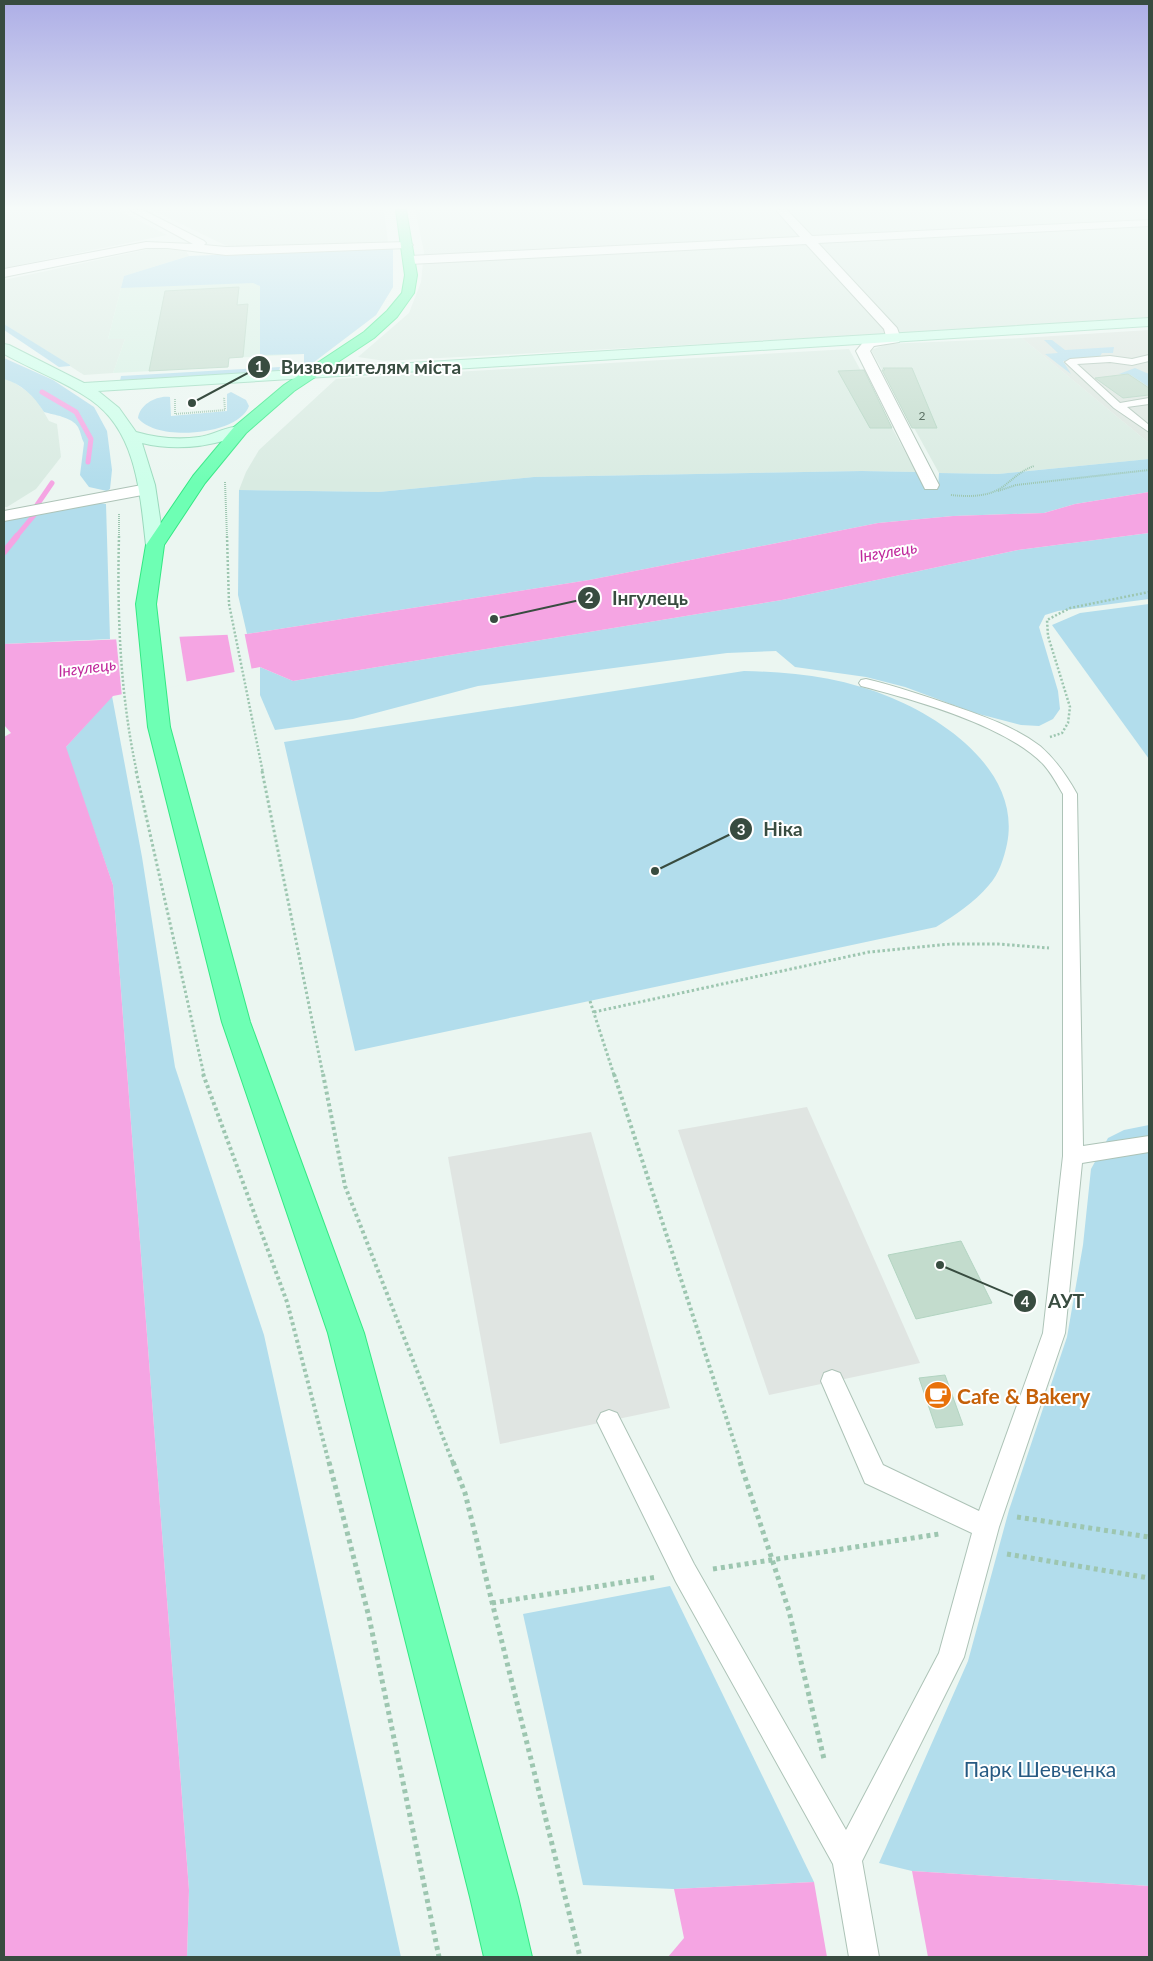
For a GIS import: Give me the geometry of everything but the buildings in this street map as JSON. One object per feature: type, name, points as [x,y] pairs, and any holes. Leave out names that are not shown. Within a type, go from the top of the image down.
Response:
[{"type":"highway","points":[[402,302],[392,314],[369,334],[289,388],[240,430],[199,480],[155,546],[146,604],[144,730],[236,1022],[346,1333],[494,1897],[508,1957]]},
{"type":"street","points":[[865,302],[890,328],[894,339]]},
{"type":"street","points":[[80,388],[313,372],[894,339],[1149,322]]},
{"type":"street","points":[[894,339],[870,344],[863,351],[931,485]]},
{"type":"street","points":[[8,352],[80,388],[98,398],[113,410],[132,436],[147,489],[155,546]]},
{"type":"street","points":[[132,436],[153,442],[175,444],[222,438],[240,430]]},
{"type":"street","points":[[4,516],[147,489]]},
{"type":"lane","points":[[1111,368],[1128,361],[1149,358]]},
{"type":"lane","points":[[1149,369],[1128,361],[1110,359],[1070,362],[1117,406],[1149,429]]},
{"type":"lane","points":[[1086,378],[1098,374]]},
{"type":"lane","points":[[1117,406],[1149,402]]},
{"type":"lane","points":[[848,1866],[951,1658],[986,1527],[1054,1333],[1073,1156],[1070,794],[1064,780],[1054,766],[1024,741],[986,722],[892,689],[866,683]]},
{"type":"lane","points":[[1073,1156],[1149,1144]]},
{"type":"lane","points":[[832,1381],[874,1474],[986,1527]]},
{"type":"lane","points":[[609,1421],[684,1573],[848,1866],[864,1957]]},
{"type":"path","points":[[175,394],[175,414],[225,410],[224,392]]},
{"type":"path","points":[[998,490],[1025,468],[1034,466]]},
{"type":"path","points":[[931,485],[939,493],[968,497],[980,496],[1016,485],[1039,481],[1149,470]]},
{"type":"path","points":[[225,482],[229,604],[344,1186],[465,1493],[580,1957]]},
{"type":"path","points":[[120,494],[118,608],[144,730],[201,1067],[288,1302],[369,1617],[440,1957]]},
{"type":"path","points":[[1024,741],[1062,733],[1068,723],[1070,707],[1048,636],[1047,620],[1070,608],[1149,592]]},
{"type":"path","points":[[594,1012],[869,952],[951,944],[998,944],[1072,950]]},
{"type":"path","points":[[590,1001],[784,1594],[810,1700]]},
{"type":"path","points":[[986,1527],[1004,1554],[1149,1578]]},
{"type":"path","points":[[492,1603],[658,1577]]},
{"type":"shaded area","points":[[4,302],[118,302],[108,339],[125,339],[113,373],[84,375],[4,324]]},
{"type":"shaded area","points":[[118,302],[384,302],[376,315],[314,362],[304,363],[304,354],[229,358],[228,367],[113,373],[125,339],[108,339]]},
{"type":"shaded area","points":[[413,302],[1149,302],[1149,317],[908,333],[385,361],[358,357],[409,313]]},
{"type":"shaded area","points":[[1149,330],[1149,443],[1022,338]]},
{"type":"shaded area","points":[[1022,338],[1149,443],[1149,459],[998,474],[939,473],[871,350],[887,344]]},
{"type":"shaded area","points":[[849,349],[916,472],[862,471],[534,477],[379,492],[239,490],[246,472],[259,450],[336,379]]},
{"type":"shaded area","points":[[4,378],[12,381],[35,397],[49,421],[57,424],[61,457],[36,489],[7,507],[4,507]]},
{"type":"shaded area","points":[[807,1107],[920,1363],[769,1395],[678,1130]]},
{"type":"shaded area","points":[[591,1132],[670,1408],[500,1444],[448,1157]]},
{"type":"green space","points":[[260,302],[384,302],[376,315],[314,362],[304,363],[304,354],[260,355]]},
{"type":"green space","points":[[4,324],[70,366],[59,367],[4,330]]},
{"type":"green space","points":[[1044,340],[1052,340],[1065,350],[1114,347],[1113,353],[1102,353],[1099,358],[1063,361],[1071,374],[1045,354],[1058,353]]},
{"type":"green space","points":[[4,358],[53,380],[94,407],[107,431],[112,470],[110,489],[107,491],[89,487],[80,475],[84,443],[78,427],[72,421],[44,412],[27,391],[4,379]]},
{"type":"green space","points":[[280,367],[279,371],[120,381],[121,376]]},
{"type":"green space","points":[[1135,368],[1149,374],[1149,387],[1129,374],[1119,374]]},
{"type":"green space","points":[[231,392],[246,400],[249,406],[242,416],[230,424],[214,429],[178,433],[147,426],[138,418],[139,413],[146,405],[160,397],[170,397],[171,416],[227,411],[227,394]]},
{"type":"green space","points":[[1149,459],[1149,492],[1075,504],[1044,513],[953,516],[878,523],[589,580],[247,634],[238,595],[239,490],[379,492],[534,477],[862,471],[916,472],[929,490],[938,489],[939,473],[998,474]]},
{"type":"green space","points":[[94,502],[106,504],[110,639],[4,644],[4,521]]},
{"type":"green space","points":[[1149,533],[1149,599],[1058,611],[1045,615],[1039,627],[1058,691],[1060,709],[1053,719],[1039,726],[1021,725],[975,713],[905,687],[866,677],[795,667],[776,651],[727,653],[478,686],[353,719],[275,730],[260,695],[260,667],[293,681],[782,600],[1018,550]]},
{"type":"green space","points":[[1149,604],[1149,759],[1052,625],[1080,613]]},
{"type":"green space","points":[[744,671],[820,677],[856,685],[914,708],[957,736],[992,773],[1003,795],[1008,819],[1007,844],[1003,860],[993,881],[964,908],[936,927],[355,1051],[284,742]]},
{"type":"green space","points":[[112,696],[142,857],[175,1067],[264,1335],[401,1957],[187,1957],[189,1890],[113,885],[65,748]]},
{"type":"green space","name":"Парк Шевченка","points":[[1149,1125],[1149,1886],[912,1871],[879,1863],[968,1661],[1009,1510],[1067,1337],[1083,1245],[1091,1169],[1108,1138],[1124,1130]]},
{"type":"green space","points":[[670,1586],[814,1882],[674,1889],[583,1885],[523,1614]]},
{"type":"water","points":[[1149,492],[1149,533],[1018,550],[782,600],[293,681],[260,667],[113,696],[66,747],[113,885],[189,1890],[187,1957],[4,1957],[4,737],[11,733],[4,725],[4,644],[247,634],[589,580],[878,523],[953,516],[1044,513],[1075,504]]},
{"type":"water","points":[[912,1871],[1149,1886],[1149,1957],[928,1957]]},
{"type":"water","points":[[814,1882],[827,1957],[668,1957],[684,1938],[674,1889]]},
{"type":"pier","points":[[244,631],[252,671],[235,674],[227,632]]},
{"type":"pier","points":[[179,634],[187,684],[122,697],[116,637]]},
{"type":"waterway","points":[[42,392],[76,412],[91,439],[88,462]]},
{"type":"waterway","points":[[37,505],[52,483]]},
{"type":"waterway","points":[[16,537],[35,514]]},
{"type":"waterway","points":[[4,552],[17,536]]},
{"type":"place","name":"Визволителям міста","points":[[192,403]]},
{"type":"place","name":"Інгулець","points":[[494,619]]},
{"type":"place","name":"Ніка","points":[[655,871]]},
{"type":"place","name":"АУТ","points":[[940,1265]]},
{"type":"place","name":"Cafe & Bakery","points":[[938,1395]]}]
